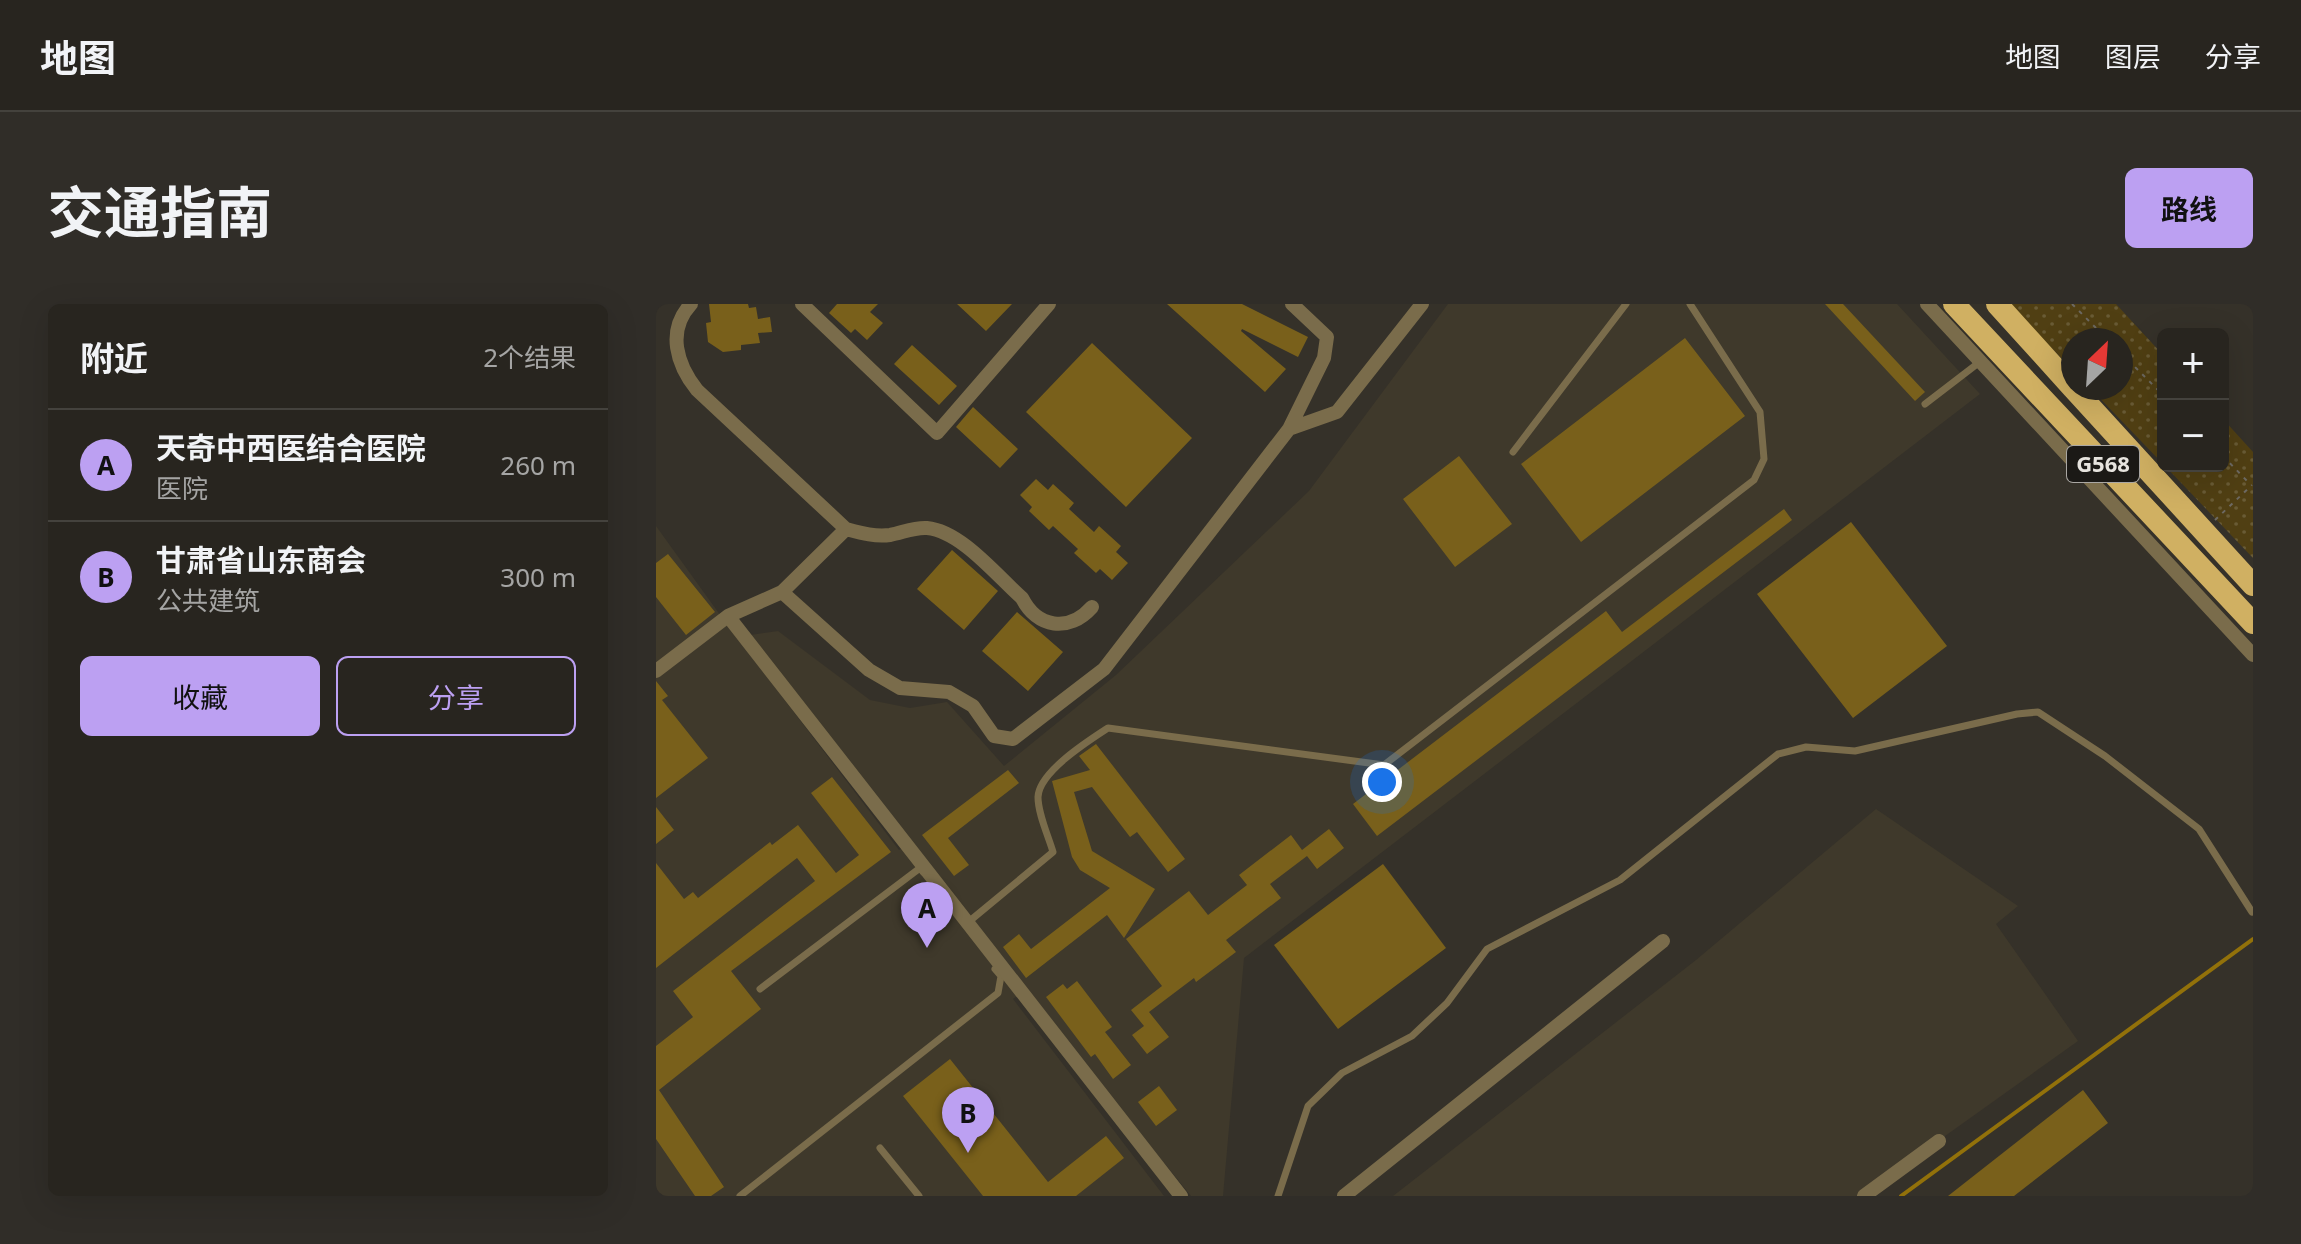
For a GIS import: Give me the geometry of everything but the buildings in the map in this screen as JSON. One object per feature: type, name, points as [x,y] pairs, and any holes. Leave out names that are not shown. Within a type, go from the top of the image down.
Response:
[{"type":"highway","name":"G568","points":[[1954,304],[1988,356],[2253,623]]},
{"type":"highway","name":"G568","points":[[1997,304],[2061,375]]},
{"type":"highway","name":"G568","points":[[2084,400],[2253,585]]},
{"type":"street","points":[[691,304],[677,330],[677,352],[683,373],[697,390],[846,529],[867,535],[888,535],[926,528],[942,531],[957,539],[1022,598],[1037,618],[1048,623],[1073,623],[1092,607]]},
{"type":"street","points":[[802,304],[937,433],[1049,304]]},
{"type":"street","points":[[782,592],[869,670],[900,688],[949,692],[973,706],[994,736],[1013,739],[1104,669],[1289,429],[1324,358],[1327,337],[1292,304]]},
{"type":"street","points":[[1289,429],[1337,412],[1422,304]]},
{"type":"street","points":[[1927,304],[1988,356],[2253,655]]},
{"type":"street","points":[[656,671],[728,616],[782,592],[846,529]]},
{"type":"street","points":[[728,616],[1181,1196]]},
{"type":"street","points":[[1344,1196],[1663,941]]},
{"type":"street","points":[[1864,1196],[1939,1141]]},
{"type":"lane","points":[[1513,452],[1626,304]]},
{"type":"lane","points":[[967,924],[1053,852],[1038,800],[1040,785],[1108,728],[1384,765],[1754,480],[1764,459],[1760,412],[1690,304]]},
{"type":"lane","points":[[1925,404],[2022,332]]},
{"type":"lane","points":[[1278,1196],[1308,1106],[1342,1073],[1412,1036],[1447,1003],[1487,949],[1620,880],[1778,754],[1806,747],[1855,751],[2017,714],[2038,712],[2105,756],[2199,829],[2252,912]]},
{"type":"lane","points":[[740,1196],[998,993],[1001,976],[967,924],[920,868],[760,989]]},
{"type":"lane","points":[[880,1148],[914,1194]]},
{"type":"path","points":[[2072,304],[2096,328]]},
{"type":"path","points":[[2133,365],[2157,389]]},
{"type":"path","points":[[2203,530],[2252,486],[2229,462]]},
{"type":"shaded area","points":[[1448,304],[1897,304],[1980,394],[1244,958],[1223,1196],[1191,1196],[1024,991],[1013,999],[1164,1196],[659,1196],[656,1192],[656,526],[736,637],[778,631],[870,700],[910,708],[947,702],[1004,766],[1116,675],[1309,491]],"holes":[[[761,669],[905,846],[899,850]]]},
{"type":"shaded area","points":[[2009,304],[2116,304],[2157,348],[2157,458],[2102,400],[2133,400],[2133,328],[2061,328],[2061,358]]},
{"type":"shaded area","points":[[2229,426],[2253,452],[2253,558],[2171,472],[2229,472]]},
{"type":"shaded area","points":[[1876,809],[2018,906],[1996,924],[2078,1041],[1861,1196],[1393,1196],[1696,960]]},
{"type":"waterway","points":[[1901,1196],[2253,939]]},
{"type":"place","name":"天奇中西医结合医院","points":[[927,948]]},
{"type":"place","name":"甘肃省山东商会","points":[[968,1153]]}]
